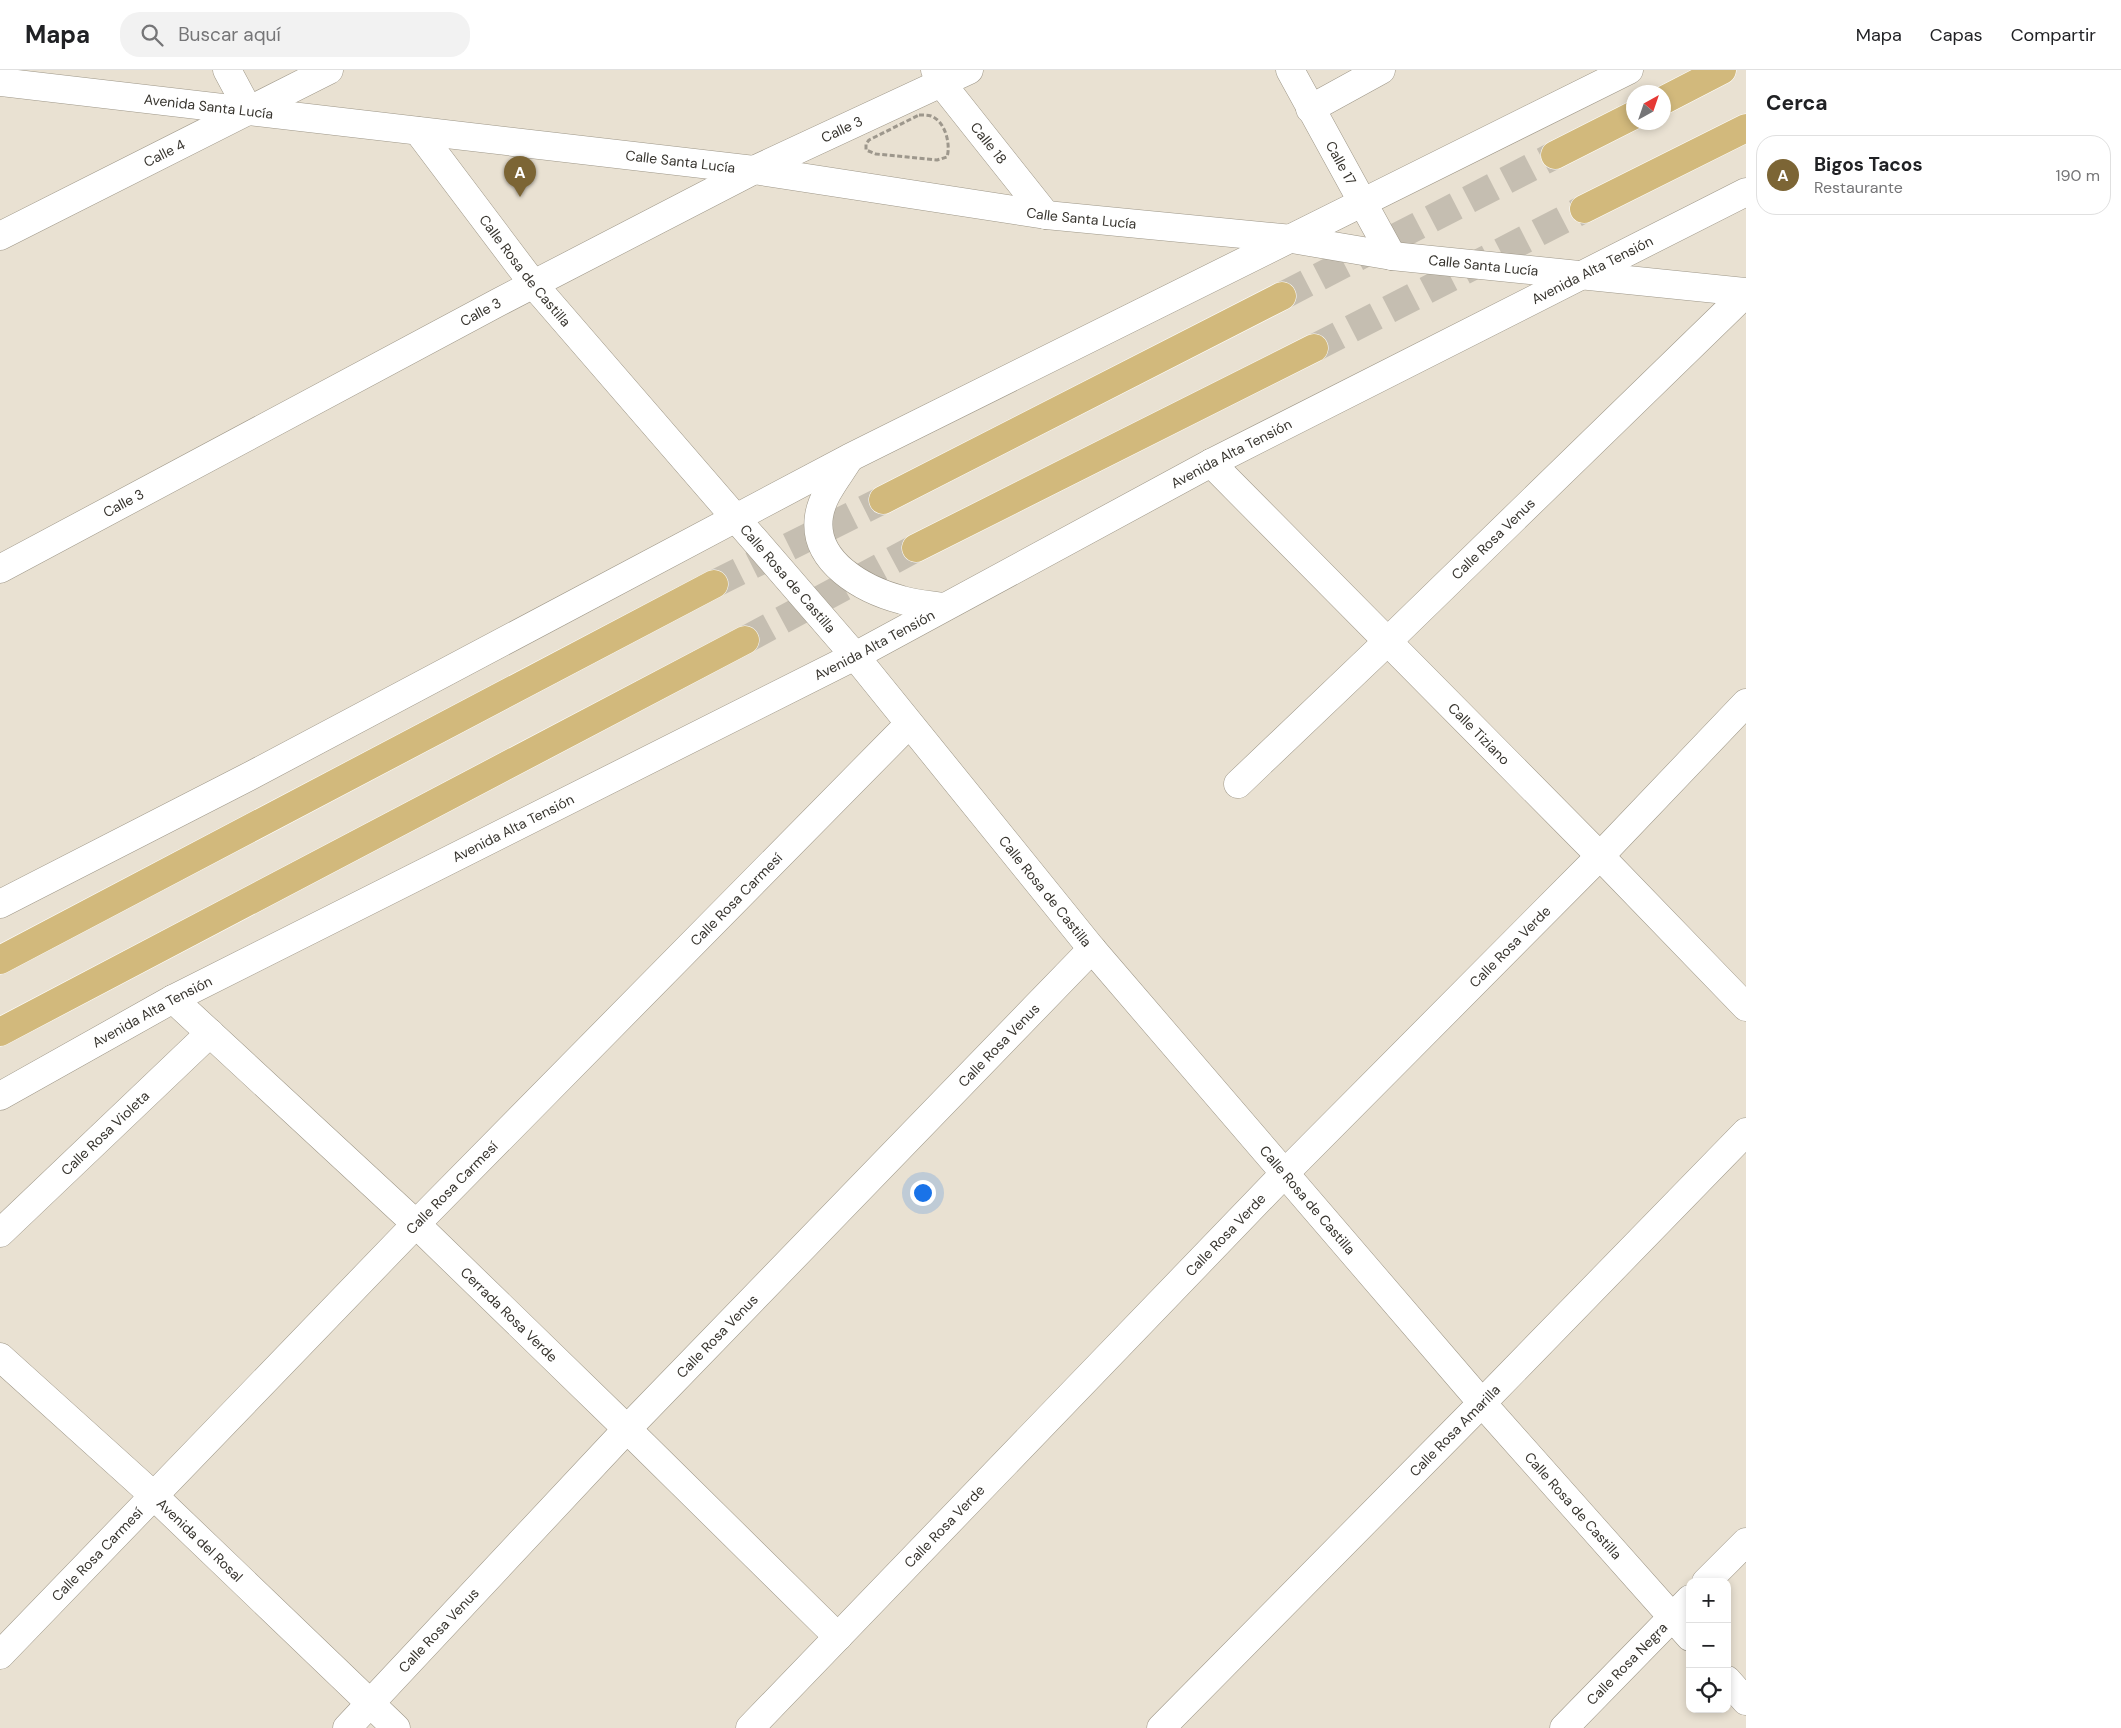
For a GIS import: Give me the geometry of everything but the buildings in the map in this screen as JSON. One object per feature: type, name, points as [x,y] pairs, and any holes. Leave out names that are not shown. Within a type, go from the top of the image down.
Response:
[{"type":"main road","points":[[1671,96],[1722,70]]},
{"type":"main road","points":[[1555,155],[1626,119]]},
{"type":"main road","points":[[1584,209],[1746,128]]},
{"type":"main road","points":[[883,500],[1282,296]]},
{"type":"main road","points":[[916,548],[1314,348]]},
{"type":"main road","points":[[0,960],[714,584]]},
{"type":"main road","points":[[0,1032],[745,640]]},
{"type":"street","points":[[227,70],[249,111]]},
{"type":"street","name":"Calle 4","points":[[0,236],[329,70]]},
{"type":"street","name":"Calle 3","points":[[0,569],[754,170],[939,77],[969,70]]},
{"type":"street","name":"Calle 17","points":[[1290,70],[1392,256]]},
{"type":"street","points":[[1310,109],[1381,70]]},
{"type":"street","points":[[0,904],[248,777],[849,458],[1629,70]]},
{"type":"street","name":"Calle 18","points":[[939,77],[1046,215]]},
{"type":"street","name":"Avenida Santa Lucía","points":[[0,82],[418,132]]},
{"type":"street","name":"Calle Santa Lucía","points":[[418,132],[754,170],[1046,215],[1292,239],[1392,256],[1746,293]]},
{"type":"street","name":"Calle Rosa de Castilla","points":[[418,132],[534,285],[855,656],[1092,948],[1284,1174],[1482,1403],[1681,1608],[1686,1624]]},
{"type":"street","name":"Avenida Alta Tensión","points":[[0,1096],[173,999],[855,656],[1211,463],[1584,276],[1746,192]]},
{"type":"street","name":"Calle Rosa Venus","points":[[1238,784],[1746,293]]},
{"type":"street","points":[[849,458],[824,499],[819,515],[818,533],[823,548],[836,566],[873,590],[902,600],[943,607]]},
{"type":"street","name":"Calle Tiziano","points":[[1211,463],[1600,856],[1746,1007]]},
{"type":"street","name":"Calle Rosa Verde","points":[[750,1728],[1284,1174],[1600,856],[1746,703]]},
{"type":"street","name":"Calle Rosa Carmesí","points":[[0,1655],[416,1224],[909,724]]},
{"type":"street","name":"Calle Rosa Venus","points":[[347,1728],[627,1429],[1092,948]]},
{"type":"street","name":"Cerrada Rosa Verde","points":[[173,999],[416,1224],[838,1637]]},
{"type":"street","name":"Calle Rosa Violeta","points":[[0,1233],[210,1033]]},
{"type":"street","name":"Calle Rosa Amarilla","points":[[1161,1728],[1746,1132]]},
{"type":"street","name":"Avenida del Rosal","points":[[0,1357],[153,1495],[396,1728]]},
{"type":"street","points":[[1710,1578],[1746,1542]]},
{"type":"street","name":"Calle Rosa Negra","points":[[1564,1728],[1681,1608]]},
{"type":"street","points":[[1731,1684],[1746,1701]]},
{"type":"path","points":[[919,115],[929,115],[936,118],[946,133],[950,149],[947,157],[938,160],[876,154],[866,150],[866,144],[869,140],[919,115]]},
{"type":"tunnel","points":[[1282,296],[1555,155]]},
{"type":"tunnel","points":[[1314,348],[1584,209]]},
{"type":"tunnel","points":[[714,584],[883,500]]},
{"type":"tunnel","points":[[745,640],[916,548]]},
{"type":"place","name":"Bigos Tacos","points":[[520,197]]}]
